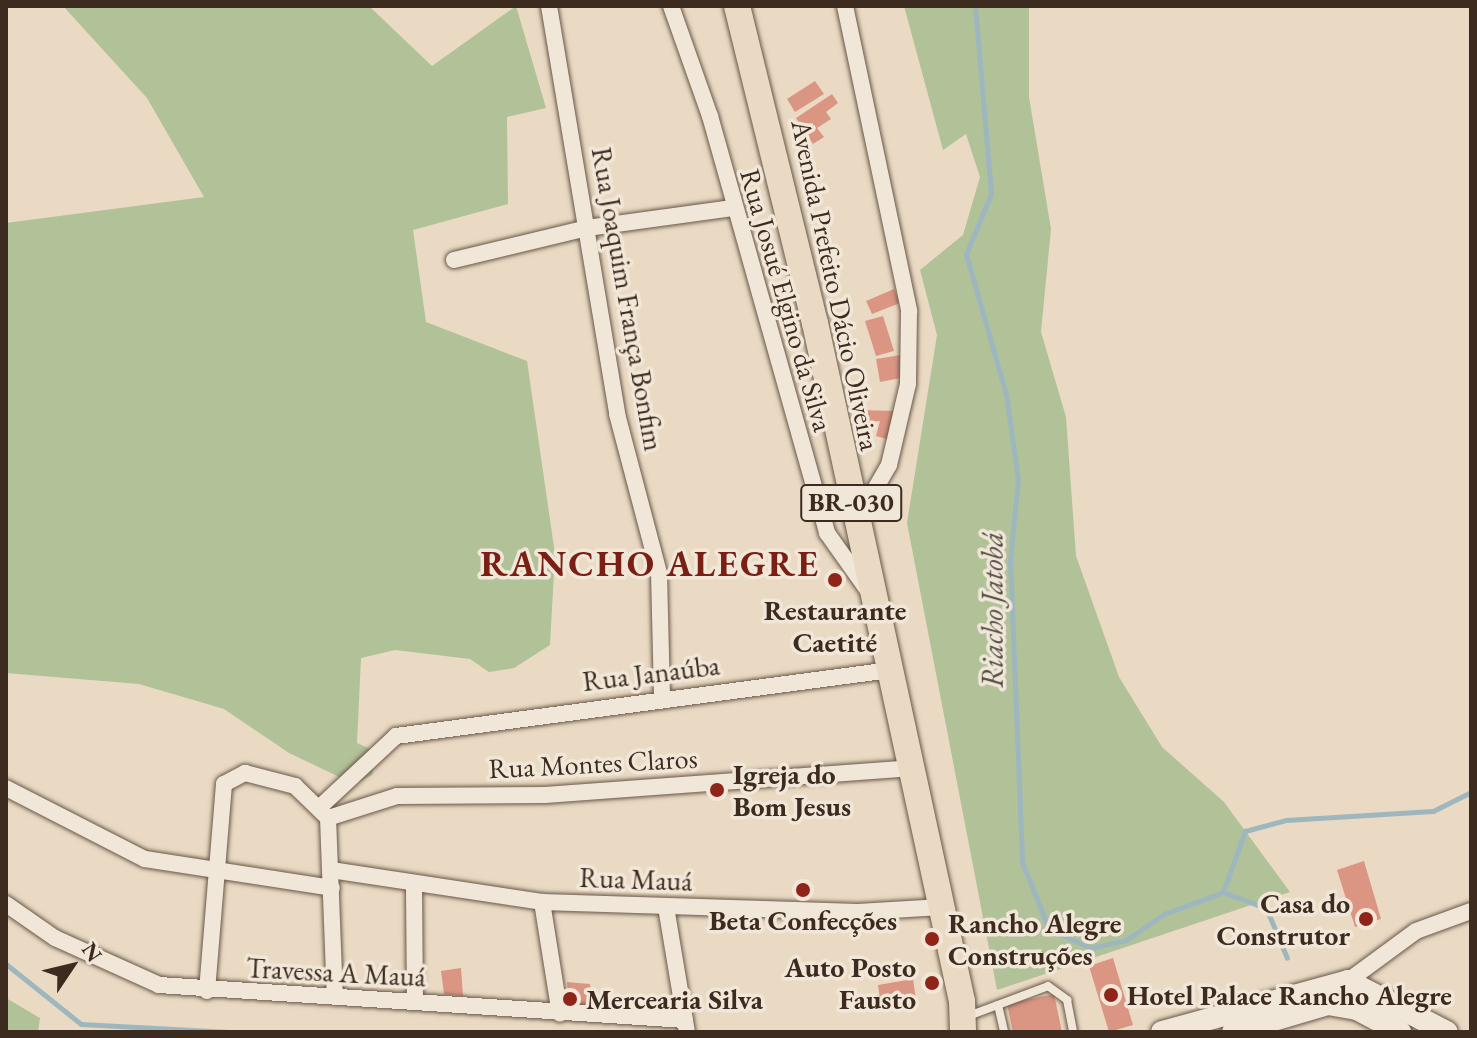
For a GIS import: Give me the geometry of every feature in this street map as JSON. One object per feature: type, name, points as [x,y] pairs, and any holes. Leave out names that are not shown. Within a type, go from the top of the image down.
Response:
[{"type":"main road","name":"Avenida Prefeito Dácio Oliveira","points":[[737,6],[874,597],[967,1023]]},
{"type":"street","name":"Rua Joaquim França Bonfim","points":[[549,6],[617,414],[659,573],[662,697]]},
{"type":"street","name":"Rua Josué Elgino da Silva","points":[[671,6],[827,533],[874,597]]},
{"type":"street","points":[[845,6],[909,311],[908,384],[889,465],[856,522]]},
{"type":"street","points":[[454,260],[587,228],[733,208]]},
{"type":"street","name":"Rua Janaúba","points":[[325,812],[378,746],[419,730],[890,670]]},
{"type":"street","name":"Rua Montes Claros","points":[[325,812],[397,796],[545,795],[912,768]]},
{"type":"street","points":[[207,991],[221,870],[223,792],[231,775],[295,786],[325,812],[332,888],[335,997]]},
{"type":"street","points":[[6,788],[145,859],[332,888]]},
{"type":"street","name":"Rua Mauá","points":[[331,870],[414,888],[542,902],[666,907],[942,907]]},
{"type":"street","points":[[414,888],[415,1002]]},
{"type":"street","points":[[542,902],[560,1014]]},
{"type":"street","name":"Travessa A Mauá","points":[[6,904],[115,970],[207,991],[415,1002],[686,1026]]},
{"type":"street","points":[[666,907],[686,1026]]},
{"type":"street","points":[[1174,1030],[1348,981],[1431,925],[1471,911]]},
{"type":"street","points":[[1348,981],[1447,1032]]},
{"type":"street","points":[[1233,1032],[1328,1004],[1357,1009],[1400,1032]]},
{"type":"lane","points":[[1328,1004],[1348,981]]},
{"type":"lane","points":[[967,1023],[998,1005],[1048,986],[1061,990],[1073,1032]]},
{"type":"lane","points":[[998,1005],[1004,1032]]},
{"type":"green space","points":[[63,6],[369,6],[432,66],[516,6],[546,108],[507,117],[508,204],[413,230],[426,322],[527,361],[555,554],[550,645],[514,668],[489,672],[470,659],[395,650],[361,658],[357,743],[377,752],[372,775],[354,784],[289,753],[224,709],[139,684],[6,673],[6,223],[204,197],[147,98]]},
{"type":"green space","points":[[904,6],[1029,6],[1029,97],[1051,229],[1041,332],[1066,417],[1076,556],[1119,677],[1162,747],[1224,802],[1290,892],[997,990],[907,523],[937,335],[920,270],[963,235],[980,177],[966,134],[943,150]]},
{"type":"green space","points":[[6,998],[40,1018],[38,1032],[6,1032]]},
{"type":"building","points":[[815,81],[824,94],[795,112],[787,99]]},
{"type":"building","points":[[832,94],[838,103],[826,112],[831,119],[817,128],[824,137],[813,144],[796,118]]},
{"type":"building","points":[[894,289],[900,303],[872,314],[866,301]]},
{"type":"building","points":[[883,316],[894,351],[876,356],[865,321]]},
{"type":"building","points":[[901,355],[906,377],[880,382],[876,359]]},
{"type":"building","points":[[855,410],[900,411],[894,441],[876,436],[880,421],[858,423]]},
{"type":"building","points":[[1364,861],[1381,919],[1355,927],[1337,870]]},
{"type":"building","points":[[1113,958],[1133,1025],[1109,1032],[1089,966]]},
{"type":"building","points":[[461,968],[463,996],[444,994],[441,971]]},
{"type":"building","points":[[913,979],[917,1006],[882,1012],[878,985]]},
{"type":"building","points":[[567,982],[590,984],[593,1007],[569,1003]]},
{"type":"building","points":[[1054,994],[1062,1032],[1013,1032],[1007,1004]]},
{"type":"waterway","name":"Riacho Jatobá","points":[[975,6],[991,194],[966,254],[1006,394],[1018,479],[1010,560],[1022,862],[1049,929],[1091,948],[1126,940],[1164,914],[1223,892],[1266,908],[1287,958]]},
{"type":"waterway","points":[[1223,892],[1245,831],[1286,820],[1433,811],[1471,792]]},
{"type":"waterway","points":[[6,964],[81,1024],[230,1032]]},
{"type":"place","name":"Restaurante Caetité","points":[[835,580]]},
{"type":"place","name":"Igreja do Bom Jesus","points":[[717,790]]},
{"type":"place","name":"Beta Confecções","points":[[803,890]]},
{"type":"place","name":"Casa do Construtor","points":[[1366,919]]},
{"type":"place","name":"Rancho Alegre Construções","points":[[932,939]]},
{"type":"place","name":"Auto Posto Fausto","points":[[932,983]]},
{"type":"place","name":"Hotel Palace Rancho Alegre","points":[[1111,995]]},
{"type":"place","name":"Mercearia Silva","points":[[570,999]]},
{"type":"district","name":"RANCHO ALEGRE","points":[[650,564]]}]
